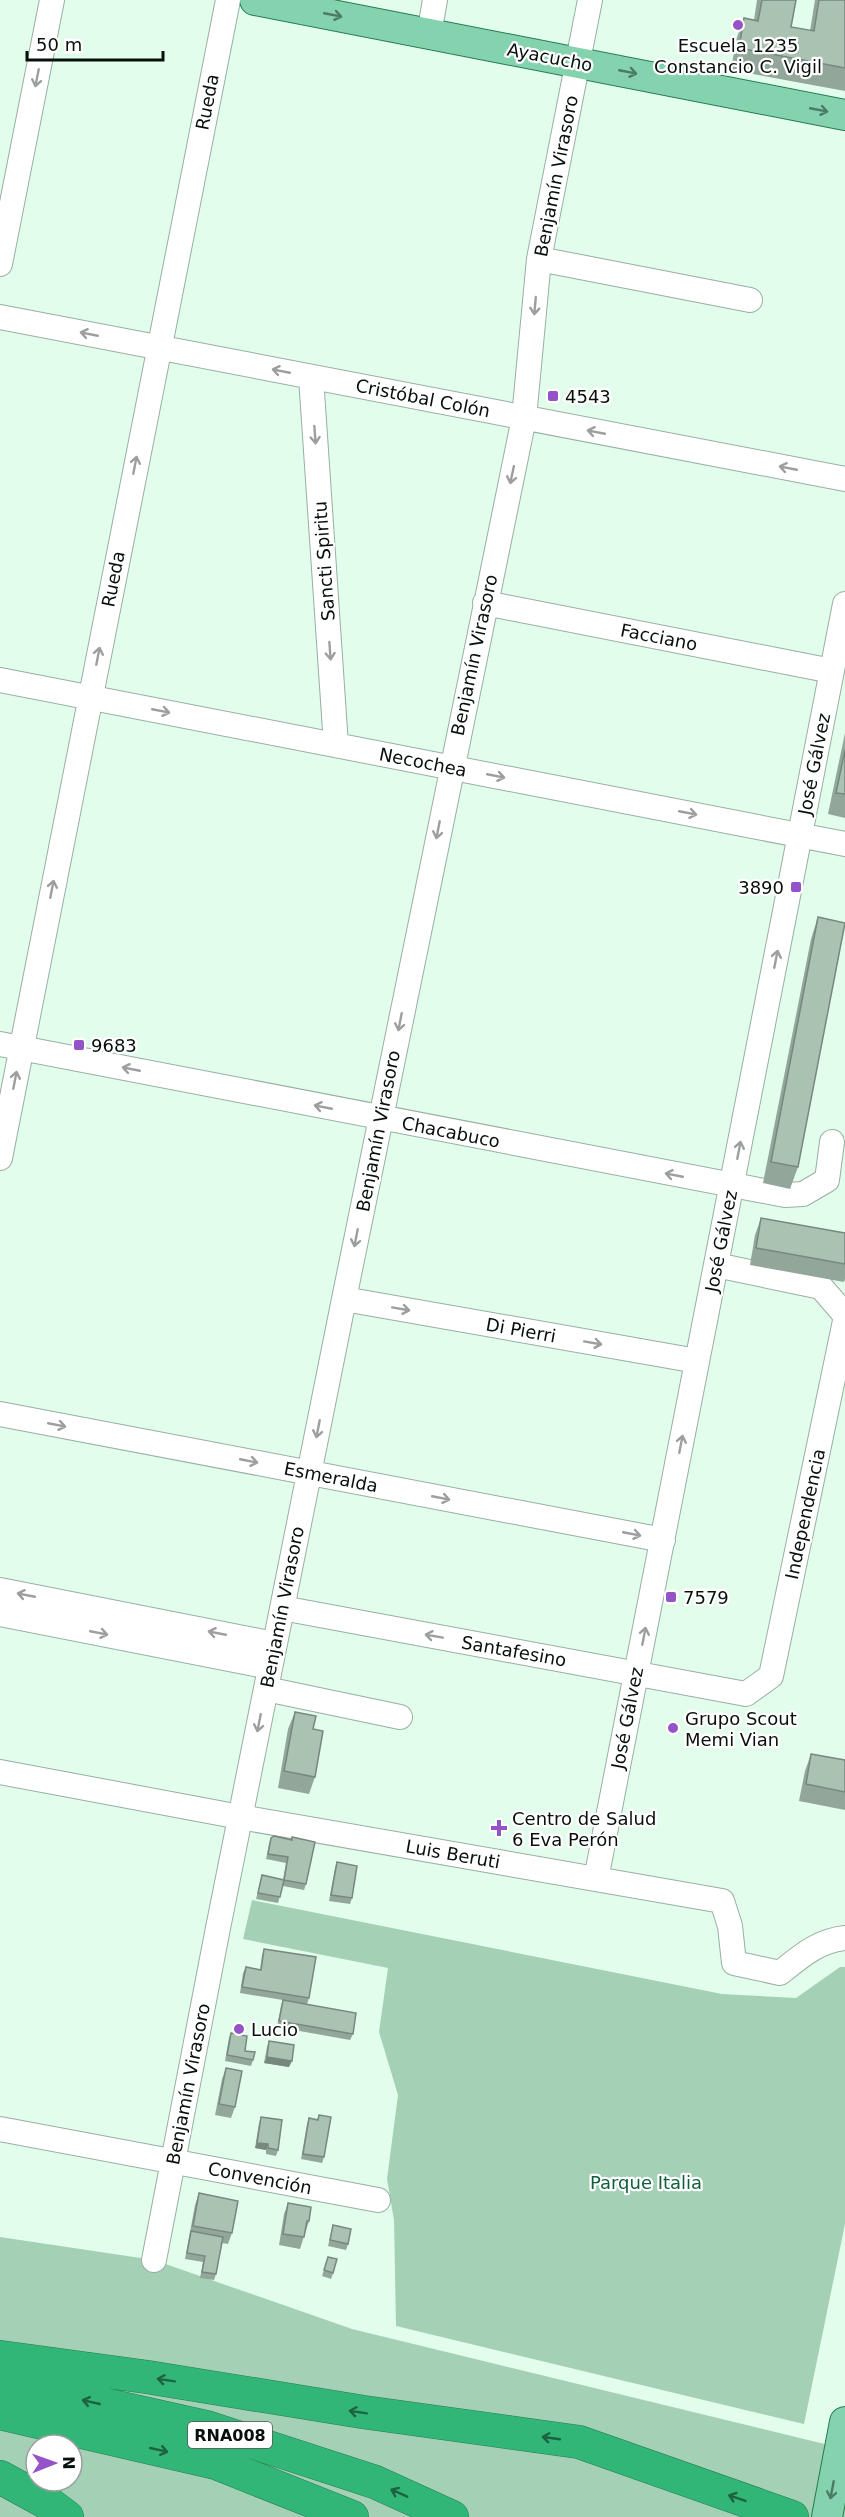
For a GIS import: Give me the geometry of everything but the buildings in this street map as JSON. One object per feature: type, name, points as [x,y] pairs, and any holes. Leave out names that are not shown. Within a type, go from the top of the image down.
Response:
[{"type":"highway","points":[[0,2358],[147,2377],[363,2412],[579,2442],[792,2517]]},
{"type":"highway","name":"RNA008","points":[[0,2381],[206,2427],[375,2482],[452,2517]]},
{"type":"highway","name":"RNA008","points":[[0,2413],[216,2463],[352,2517]]},
{"type":"highway","points":[[0,2477],[51,2505],[67,2517]]},
{"type":"main road","name":"Ayacucho","points":[[255,0],[845,115]]},
{"type":"main road","points":[[827,2517],[845,2422]]},
{"type":"street","points":[[0,264],[52,0]]},
{"type":"street","name":"Rueda","points":[[0,1158],[11,1046],[90,697],[228,0]]},
{"type":"street","points":[[429,34],[435,0]]},
{"type":"street","name":"Benjamín Virasoro","points":[[154,2260],[380,1119],[524,418],[539,259],[590,0]]},
{"type":"street","points":[[539,259],[750,300]]},
{"type":"street","name":"Cristóbal Colón","points":[[0,317],[845,479]]},
{"type":"street","name":"Sancti Spiritu","points":[[311,377],[336,745]]},
{"type":"street","name":"Facciano","points":[[485,603],[832,671]]},
{"type":"street","name":"José Gálvez","points":[[596,1879],[845,604]]},
{"type":"street","name":"Necochea","points":[[0,680],[845,844]]},
{"type":"street","name":"Chacabuco","points":[[11,1046],[380,1119],[785,1195],[803,1194],[827,1179],[832,1142]]},
{"type":"street","points":[[716,1264],[821,1287],[845,1315]]},
{"type":"street","name":"Di Pierri","points":[[344,1299],[698,1361]]},
{"type":"street","name":"Independencia","points":[[746,1694],[771,1676],[845,1321]]},
{"type":"street","name":"Esmeralda","points":[[0,1414],[663,1540]]},
{"type":"street","points":[[0,1590],[270,1667],[400,1717]]},
{"type":"street","name":"Santafesino","points":[[282,1608],[746,1694]]},
{"type":"street","points":[[0,1614],[270,1667]]},
{"type":"street","name":"Luis Beruti","points":[[0,1772],[240,1817],[722,1901],[730,1926],[734,1963],[780,1973],[813,1946],[841,1940]]},
{"type":"street","name":"Convención","points":[[0,2129],[378,2200]]},
{"type":"green space","name":"Parque Italia","points":[[252,1900],[722,1994],[796,1998],[840,1967],[845,1967],[845,2224],[804,2424],[396,2326],[394,2220],[387,2179],[398,2095],[379,2032],[388,1968],[243,1939]]},
{"type":"green space","points":[[0,2237],[154,2260],[352,2329],[845,2449],[845,2517],[0,2517]]},
{"type":"place","name":"Escuela 1235 Constancio C. Vigil","points":[[738,25]]},
{"type":"place","name":"4543","points":[[553,396]]},
{"type":"place","name":"3890","points":[[796,887]]},
{"type":"place","name":"9683","points":[[79,1045]]},
{"type":"place","name":"7579","points":[[671,1597]]},
{"type":"place","name":"Grupo Scout Memi Vian","points":[[673,1728]]},
{"type":"place","name":"Centro de Salud 6 Eva Perón","points":[[499,1828]]},
{"type":"place","name":"Lucio","points":[[239,2029]]}]
